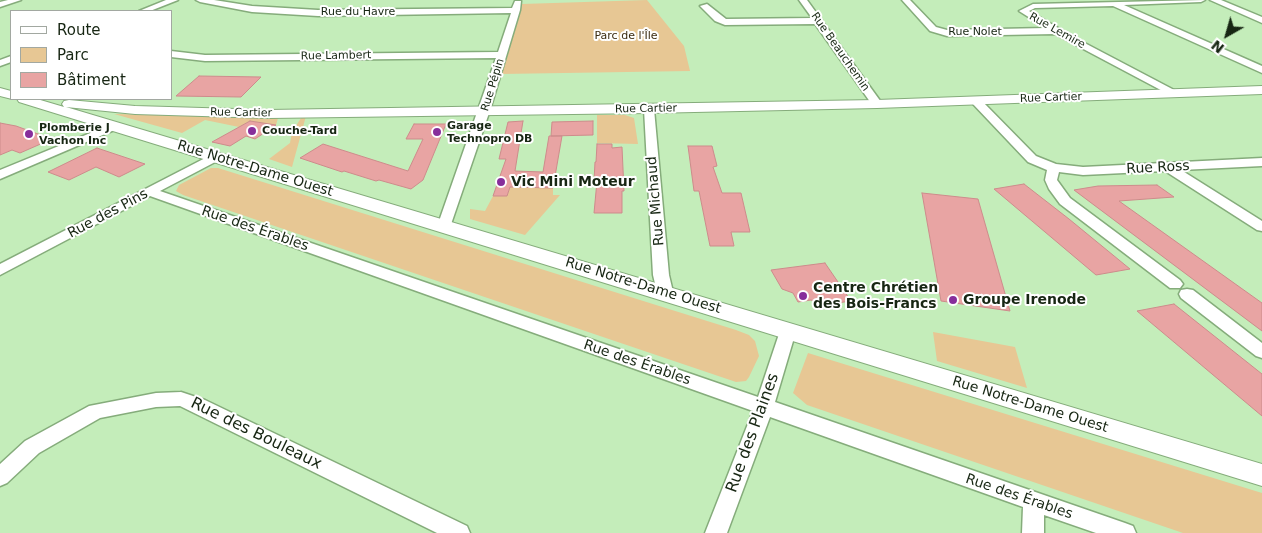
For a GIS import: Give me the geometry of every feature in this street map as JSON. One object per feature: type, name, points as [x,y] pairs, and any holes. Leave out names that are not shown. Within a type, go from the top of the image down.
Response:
[{"type":"street","points":[[0,5],[17,0]]},
{"type":"street","points":[[146,10],[174,0]]},
{"type":"street","name":"Rue du Havre","points":[[200,0],[274,11],[318,13],[518,5]]},
{"type":"street","points":[[232,6],[246,0]]},
{"type":"street","name":"Rue Beauchemin","points":[[803,0],[877,104]]},
{"type":"street","name":"Rue Nolet","points":[[906,0],[930,27],[947,33],[1057,30]]},
{"type":"street","name":"Rue Lemire","points":[[1172,93],[1023,11],[1033,6],[1201,0]]},
{"type":"street","points":[[1214,0],[1262,20]]},
{"type":"street","points":[[1113,3],[1262,70]]},
{"type":"street","name":"Rue Pépin","points":[[444,227],[485,110],[518,5]]},
{"type":"street","points":[[704,6],[718,19],[725,22],[818,21]]},
{"type":"street","name":"Rue Lambert","points":[[172,54],[205,58],[502,55]]},
{"type":"street","name":"Rue Cartier","points":[[27,100],[135,110],[269,114],[877,104],[1262,90]]},
{"type":"street","name":"Rue Notre-Dame Ouest","points":[[27,100],[665,292],[788,332],[1262,475]]},
{"type":"street","name":"Rue Ross","points":[[976,101],[1032,159],[1054,168],[1082,171],[1262,162]]},
{"type":"street","name":"Rue Michaud","points":[[649,109],[662,275],[665,292]]},
{"type":"street","points":[[0,175],[115,126]]},
{"type":"street","name":"Rue des Pins","points":[[0,270],[215,157]]},
{"type":"street","points":[[1054,168],[1051,180],[1055,189],[1066,201],[1262,352]]},
{"type":"street","points":[[1168,168],[1262,227]]},
{"type":"street","name":"Rue des Érables","points":[[150,192],[1125,533]]},
{"type":"street","name":"Rue des Plaines","points":[[716,533],[764,407],[788,332]]},
{"type":"street","name":"Rue des Bouleaux","points":[[0,476],[32,447],[96,411],[156,400],[180,399],[198,405],[459,533]]},
{"type":"street","points":[[1033,533],[1034,502]]},
{"type":"green space","name":"Parc de l'Île","points":[[647,0],[684,46],[690,71],[501,74],[522,4]]},
{"type":"green space","points":[[114,114],[278,118],[276,125],[250,121],[239,127],[205,120],[182,133]]},
{"type":"green space","points":[[597,115],[625,115],[634,118],[638,144],[597,143]]},
{"type":"green space","points":[[306,116],[292,167],[269,159],[290,143],[292,132],[301,118]]},
{"type":"green space","points":[[211,168],[218,168],[736,330],[749,335],[755,341],[759,356],[746,381],[736,382],[183,195],[176,191],[179,185]]},
{"type":"green space","points":[[510,187],[553,188],[553,195],[560,195],[525,235],[470,219],[470,209],[485,211],[493,196],[507,196]]},
{"type":"green space","points":[[933,332],[1015,347],[1027,388],[937,361]]},
{"type":"green space","points":[[808,353],[1262,493],[1262,533],[1183,533],[807,405],[793,393]]},
{"type":"building","points":[[199,76],[261,77],[241,97],[176,96]]},
{"type":"building","points":[[250,121],[276,125],[255,139],[246,136],[230,146],[212,142]]},
{"type":"building","points":[[523,121],[515,171],[543,172],[549,136],[562,136],[553,188],[510,187],[507,196],[493,196],[506,159],[499,159],[508,122]]},
{"type":"building","points":[[593,121],[593,135],[551,136],[552,122]]},
{"type":"building","points":[[0,123],[16,126],[52,139],[20,153],[12,150],[0,155]]},
{"type":"building","points":[[414,124],[446,124],[423,180],[411,189],[342,172],[300,158],[323,144],[408,171],[423,139],[406,139]]},
{"type":"building","points":[[597,144],[612,144],[612,148],[622,147],[624,191],[622,191],[622,213],[594,213],[597,181],[594,181]]},
{"type":"building","points":[[688,146],[712,146],[717,166],[713,167],[722,193],[741,193],[750,232],[731,232],[734,246],[710,246],[699,191],[694,191]]},
{"type":"building","points":[[97,148],[145,164],[119,177],[96,167],[69,180],[48,172]]},
{"type":"building","points":[[1024,184],[1130,269],[1096,275],[994,189]]},
{"type":"building","points":[[1157,185],[1174,197],[1119,201],[1262,303],[1262,331],[1074,190],[1098,186]]},
{"type":"building","points":[[922,193],[978,199],[1010,311],[941,301]]},
{"type":"building","points":[[825,263],[851,301],[823,305],[811,300],[798,302],[793,293],[782,289],[771,270]]},
{"type":"building","points":[[1174,304],[1262,374],[1262,416],[1137,311]]},
{"type":"place","name":"Couche-Tard","points":[[252,131]]},
{"type":"place","name":"Garage Technopro DB","points":[[437,132]]},
{"type":"place","name":"Plomberie J Vachon Inc","points":[[29,134]]},
{"type":"place","name":"Vic Mini Moteur","points":[[501,182]]},
{"type":"place","name":"Centre Chrétien des Bois-Francs","points":[[803,296]]},
{"type":"place","name":"Groupe Irenode","points":[[953,300]]}]
